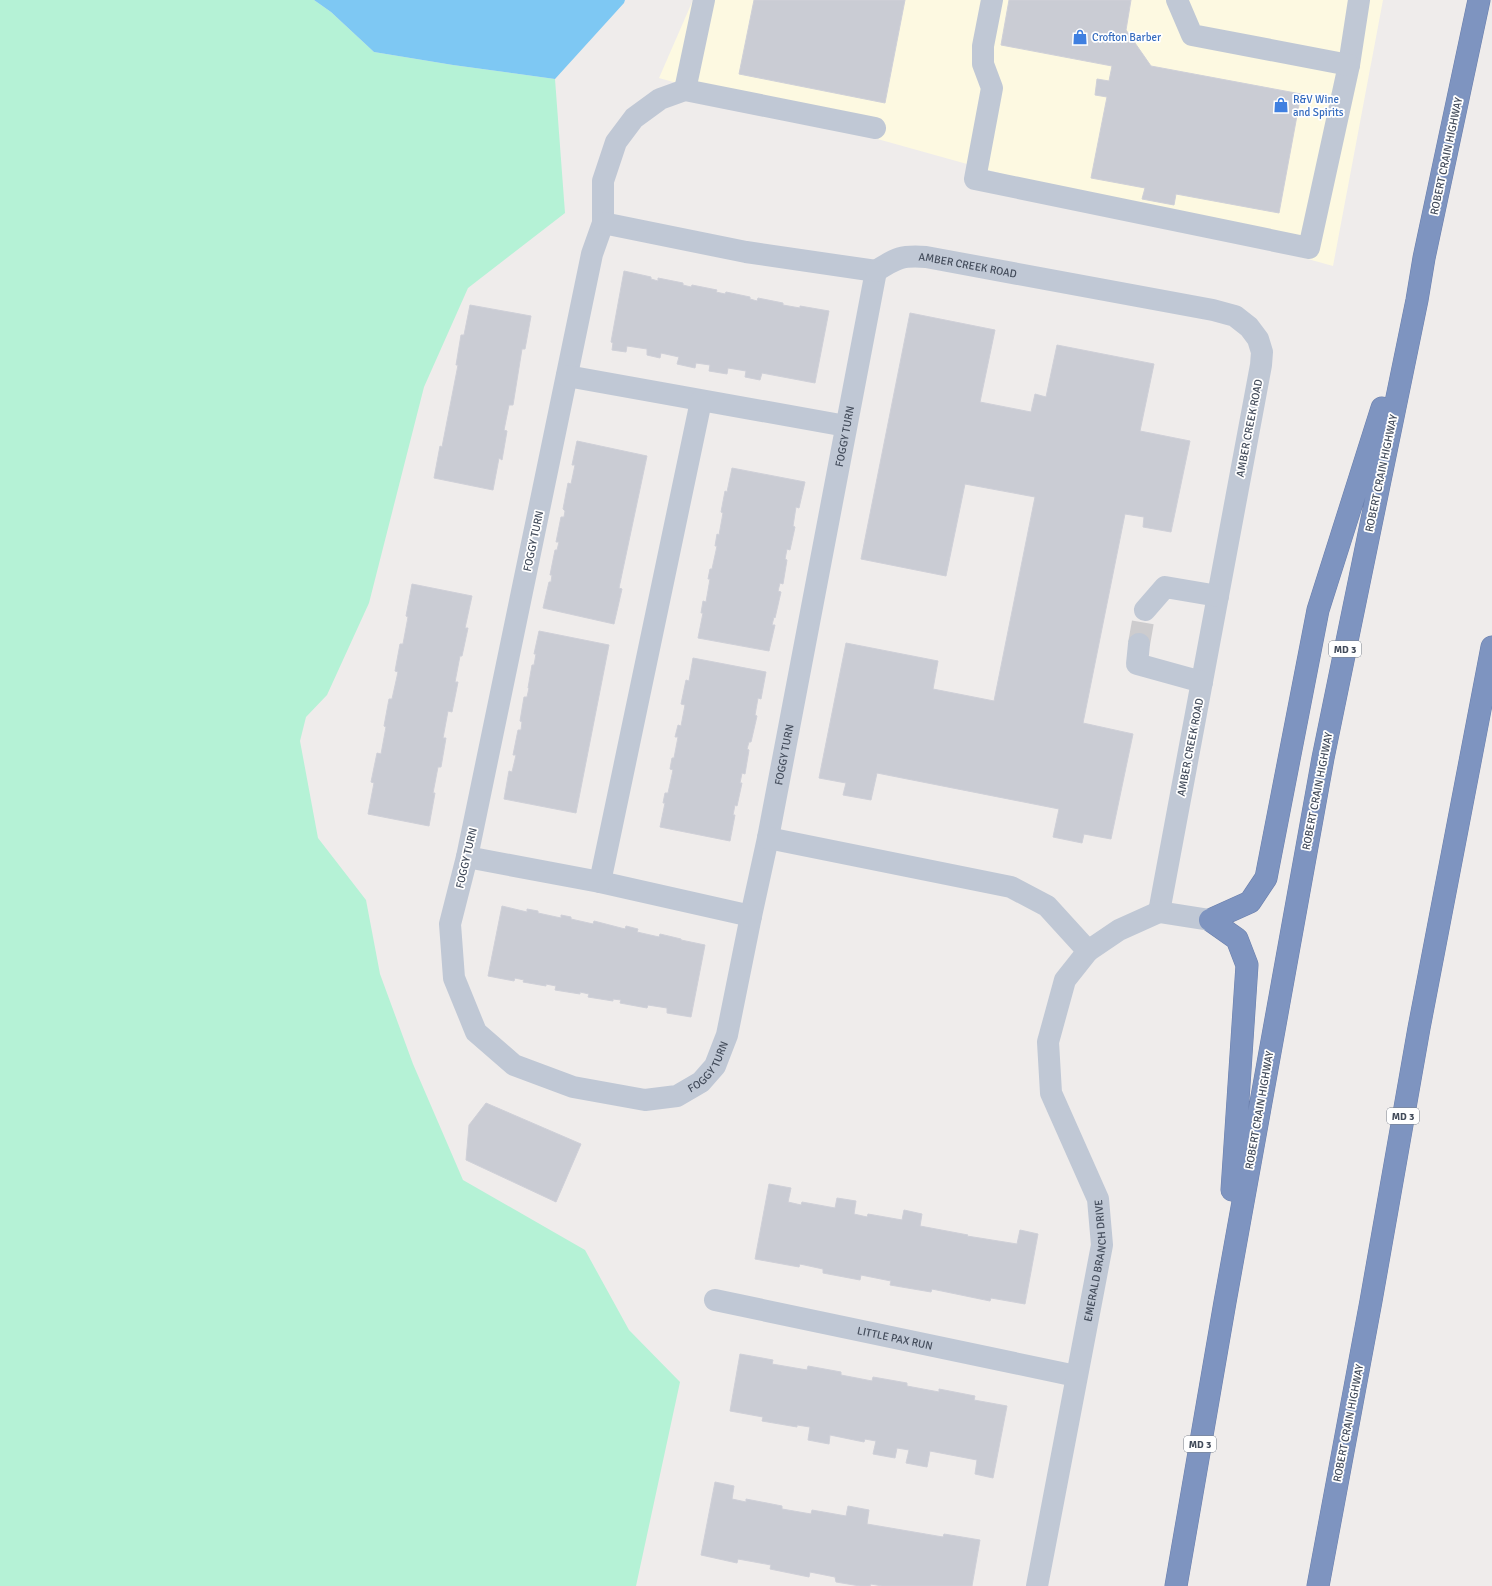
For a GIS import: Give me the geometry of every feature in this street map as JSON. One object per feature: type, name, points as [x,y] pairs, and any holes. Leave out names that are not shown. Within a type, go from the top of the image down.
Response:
[{"type":"highway","name":"ROBERT CRAIN HIGHWAY","points":[[1176,1586],[1225,1302],[1323,758],[1426,250],[1479,0]]},
{"type":"highway","points":[[1210,920],[1250,902],[1266,878],[1318,610],[1417,300]]},
{"type":"highway","name":"ROBERT CRAIN HIGHWAY","points":[[1318,1586],[1371,1301],[1419,1028],[1492,646]]},
{"type":"highway","points":[[1210,920],[1237,939],[1247,965],[1225,1302]]},
{"type":"street","points":[[685,90],[704,0]]},
{"type":"street","points":[[992,0],[983,46],[983,64],[992,88],[975,179],[1309,248],[1349,65],[1359,0]]},
{"type":"street","points":[[1177,0],[1192,35],[1349,65]]},
{"type":"street","points":[[875,128],[685,90],[660,99],[634,118],[616,142],[603,181],[603,223],[746,252],[876,271]]},
{"type":"street","name":"FOGGY TURN","points":[[603,223],[592,254],[568,376],[467,857],[450,924],[454,978],[476,1032],[514,1065],[573,1087],[645,1100],[678,1096],[701,1082],[715,1066],[727,1035],[768,838],[876,271]]},
{"type":"street","name":"AMBER CREEK ROAD","points":[[876,271],[894,259],[912,256],[926,257],[1213,310],[1235,316],[1249,327],[1258,339],[1262,352],[1159,912]]},
{"type":"street","points":[[568,376],[846,426]]},
{"type":"street","points":[[600,882],[701,401]]},
{"type":"street","points":[[1145,610],[1165,587],[1218,596]]},
{"type":"street","points":[[1139,644],[1137,664],[1202,682]]},
{"type":"street","points":[[768,838],[1011,886],[1047,906],[1088,951]]},
{"type":"street","points":[[467,857],[600,882],[751,916]]},
{"type":"street","points":[[1159,912],[1210,920]]},
{"type":"street","name":"EMERALD BRANCH DRIVE","points":[[1036,1586],[1102,1245],[1098,1199],[1051,1093],[1048,1042],[1065,980],[1088,951],[1119,930],[1159,912]]},
{"type":"street","name":"LITTLE PAX RUN","points":[[715,1300],[1076,1376]]},
{"type":"shaded area","points":[[693,0],[1383,0],[1333,266],[659,78]]},
{"type":"green space","points":[[0,0],[314,0],[331,12],[374,52],[453,65],[555,79],[565,213],[468,288],[424,387],[369,603],[327,695],[306,717],[300,741],[318,838],[366,900],[380,974],[413,1064],[463,1180],[585,1250],[629,1330],[680,1382],[636,1586],[0,1586]]},
{"type":"water","points":[[314,0],[625,0],[624,3],[555,79],[453,65],[374,52],[331,12]]},
{"type":"building","points":[[754,0],[905,0],[885,103],[739,74]]},
{"type":"building","points":[[1009,0],[1131,0],[1126,30],[1151,66],[1301,94],[1279,213],[1176,194],[1174,205],[1142,199],[1145,188],[1091,178],[1107,97],[1095,95],[1097,79],[1109,81],[1112,66],[1001,45]]},
{"type":"building","points":[[624,271],[651,277],[651,279],[658,281],[658,278],[683,283],[683,285],[691,287],[692,285],[717,290],[716,292],[725,294],[726,292],[750,297],[750,299],[757,301],[758,298],[783,303],[783,305],[800,308],[800,306],[829,311],[815,383],[762,373],[760,380],[745,377],[746,371],[728,368],[727,374],[709,371],[710,365],[696,363],[695,368],[677,364],[679,357],[661,353],[660,358],[647,355],[647,349],[627,346],[626,352],[612,350],[613,343],[611,342]]},
{"type":"building","points":[[470,305],[531,316],[525,349],[522,349],[513,405],[509,405],[504,430],[507,431],[502,460],[499,458],[493,490],[434,478],[440,446],[442,447],[458,365],[456,365],[461,335],[464,335]]},
{"type":"building","points":[[910,313],[995,330],[980,402],[1031,412],[1035,394],[1046,397],[1057,345],[1154,364],[1140,431],[1190,441],[1171,532],[1143,527],[1144,517],[1125,514],[1083,723],[1133,734],[1111,839],[1084,834],[1082,843],[1053,837],[1059,809],[877,773],[871,800],[843,795],[846,783],[819,778],[846,643],[938,661],[933,689],[994,701],[1035,497],[965,484],[946,576],[861,559]]},
{"type":"building","points":[[577,441],[647,456],[619,588],[622,589],[614,624],[543,608],[549,582],[551,582],[552,575],[550,575],[555,550],[557,550],[559,542],[556,542],[561,517],[564,517],[565,511],[563,509],[568,483],[571,484],[575,465],[572,465]]},
{"type":"building","points":[[732,468],[805,482],[799,508],[796,507],[793,526],[795,527],[790,550],[787,549],[785,559],[787,560],[783,584],[780,583],[778,591],[781,592],[772,625],[775,625],[769,651],[698,638],[703,613],[701,613],[703,601],[706,602],[710,579],[708,579],[710,569],[712,569],[717,546],[715,546],[717,534],[719,535],[723,513],[721,512],[725,491],[727,492]]},
{"type":"building","points":[[412,584],[472,596],[465,628],[468,628],[462,656],[460,656],[455,682],[458,682],[452,712],[448,711],[443,738],[446,738],[441,767],[438,767],[429,826],[368,814],[374,783],[371,782],[377,753],[381,754],[389,699],[392,699],[398,672],[395,671],[400,644],[403,644]]},
{"type":"building","points":[[539,631],[609,645],[576,813],[504,799],[509,771],[512,772],[516,755],[513,755],[518,730],[521,730],[522,722],[520,721],[524,697],[527,697]]},
{"type":"building","points":[[693,658],[766,672],[761,699],[758,698],[755,715],[757,716],[751,742],[749,742],[747,749],[749,750],[745,774],[742,773],[740,783],[742,783],[737,806],[735,805],[733,815],[735,815],[730,841],[660,827],[665,803],[663,803],[665,793],[668,793],[673,770],[670,769],[672,758],[674,758],[678,737],[675,737],[678,725],[681,726],[685,705],[681,704],[686,680],[689,681]]},
{"type":"building","points":[[502,906],[527,912],[527,909],[538,911],[538,913],[561,918],[561,915],[593,924],[594,921],[625,929],[626,926],[638,929],[637,932],[659,937],[660,934],[705,945],[691,1017],[667,1013],[667,1008],[648,1005],[647,1008],[620,1003],[621,1000],[613,999],[613,1001],[588,997],[589,994],[580,992],[580,994],[555,990],[556,986],[546,984],[546,986],[523,982],[524,980],[515,978],[514,981],[488,976]]},
{"type":"building","points":[[486,1103],[581,1144],[556,1202],[466,1160],[469,1125]]},
{"type":"building","points":[[769,1184],[791,1188],[788,1202],[801,1205],[802,1202],[835,1208],[837,1198],[856,1201],[854,1214],[867,1217],[868,1214],[902,1220],[904,1210],[922,1214],[920,1226],[968,1235],[967,1236],[1017,1244],[1020,1230],[1038,1234],[1025,1304],[991,1298],[990,1301],[932,1289],[931,1292],[890,1285],[891,1281],[861,1275],[860,1280],[823,1273],[823,1269],[800,1264],[799,1267],[755,1259]]},
{"type":"building","points":[[740,1354],[773,1360],[772,1364],[807,1370],[808,1366],[841,1372],[841,1375],[872,1381],[873,1377],[907,1383],[907,1386],[939,1392],[939,1389],[975,1396],[974,1400],[1007,1406],[993,1478],[975,1474],[977,1460],[930,1451],[927,1467],[906,1463],[909,1450],[897,1448],[895,1458],[873,1454],[876,1441],[865,1439],[864,1442],[830,1435],[829,1444],[808,1440],[810,1427],[797,1425],[797,1427],[762,1421],[763,1417],[730,1411]]},
{"type":"building","points":[[715,1482],[734,1486],[732,1499],[746,1502],[746,1499],[782,1506],[782,1509],[811,1514],[812,1510],[846,1516],[848,1506],[869,1510],[867,1524],[943,1537],[944,1534],[980,1540],[972,1586],[882,1586],[871,1584],[870,1586],[860,1586],[836,1582],[835,1577],[810,1572],[809,1577],[770,1569],[771,1565],[738,1559],[737,1563],[701,1555]]},
{"type":"tunnel","points":[[1139,644],[1145,610]]},
{"type":"place","name":"Crofton Barber","points":[[1080,37]]},
{"type":"place","name":"R&V Wine and Spirits","points":[[1281,105]]}]
